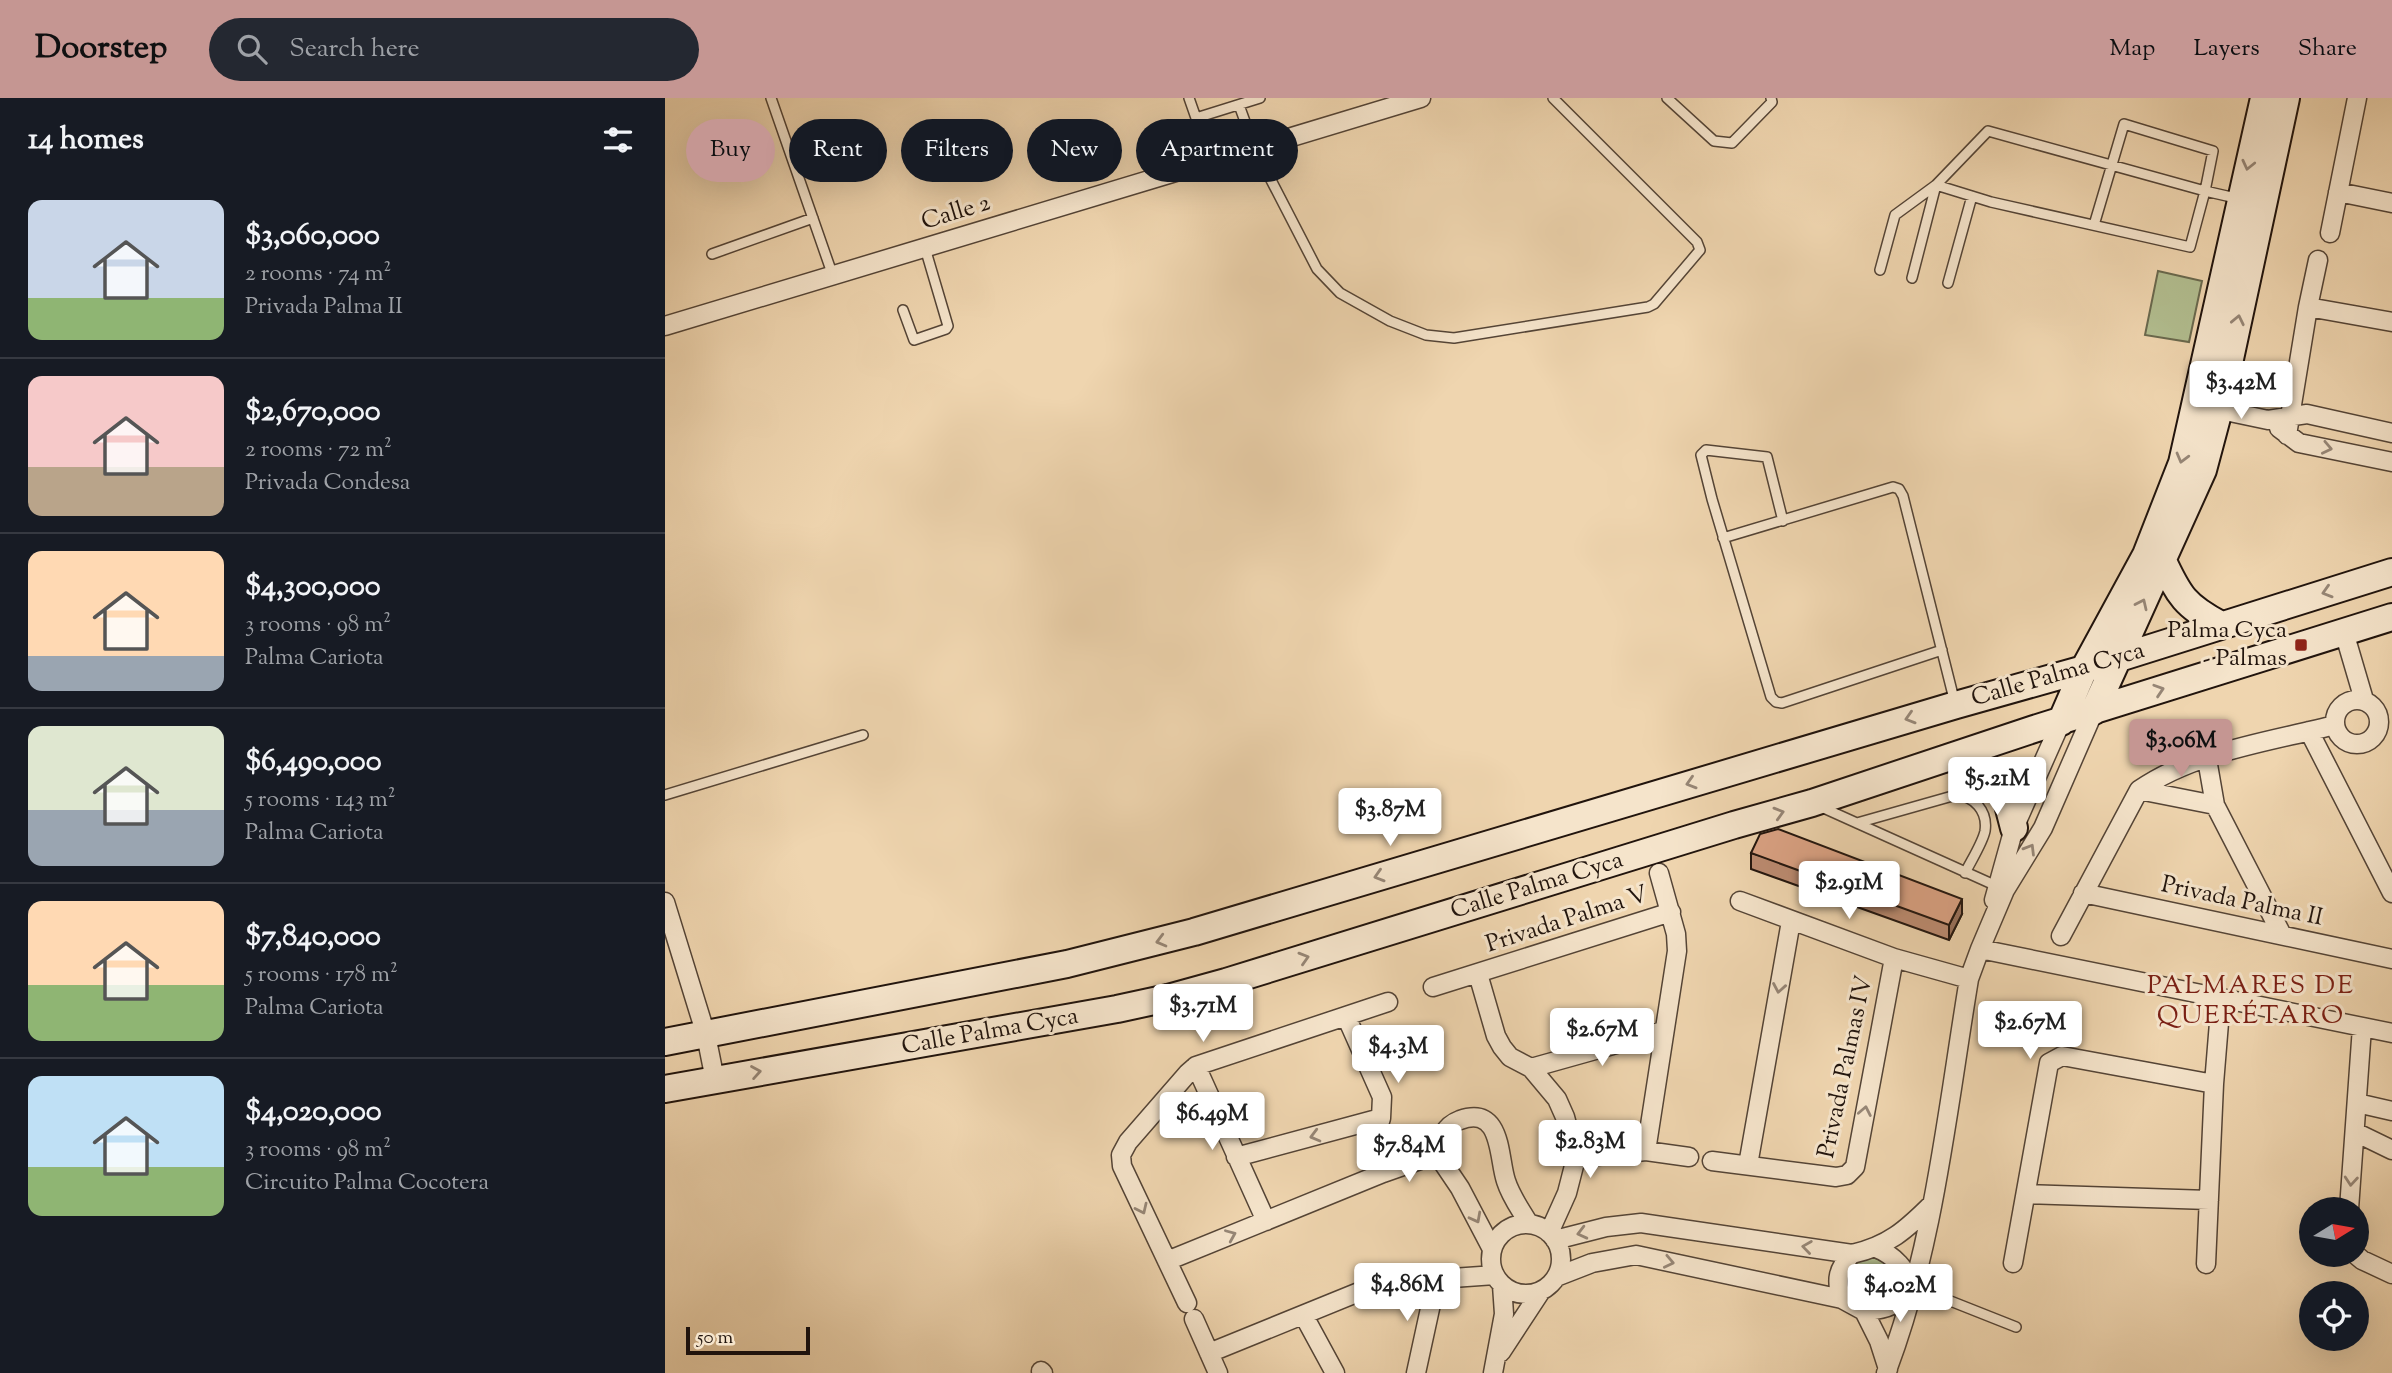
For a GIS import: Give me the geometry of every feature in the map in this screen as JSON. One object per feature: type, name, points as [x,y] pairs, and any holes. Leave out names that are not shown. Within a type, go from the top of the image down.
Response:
[{"type":"street","name":"Calle 2","points":[[1298,136],[1421,98]]},
{"type":"street","points":[[2001,888],[2043,828],[2116,659],[2203,470],[2207,407],[2241,199],[2263,98]]},
{"type":"street","points":[[1887,1371],[1915,1287],[1932,1204],[1969,979],[2001,888],[2014,828],[2084,669],[2101,642],[2145,555],[2207,407],[2286,98]]},
{"type":"street","points":[[2330,233],[2357,98]]},
{"type":"street","name":"Calle 2","points":[[665,326],[1145,182]]},
{"type":"street","points":[[2338,192],[2392,203]]},
{"type":"street","points":[[2287,435],[2318,260]]},
{"type":"street","points":[[2308,307],[2392,322]]},
{"type":"street","points":[[2207,407],[2268,420],[2307,414],[2392,432]]},
{"type":"street","points":[[2268,420],[2299,443],[2392,462]]},
{"type":"street","points":[[2162,559],[2184,601],[2221,625]]},
{"type":"street","name":"Calle Palma Cyca","points":[[665,1042],[1067,964],[1133,948],[2084,669],[2392,572]]},
{"type":"street","name":"Calle Palma Cyca","points":[[665,1089],[1103,1012],[1226,982],[1812,803],[2392,617]]},
{"type":"street","points":[[2340,633],[2357,700]]},
{"type":"street","points":[[2357,700],[2375,706],[2385,733],[2361,744],[2349,743],[2339,736],[2335,724],[2341,705],[2357,700]]},
{"type":"street","points":[[2061,936],[2139,790],[2160,775],[2238,748],[2335,724]]},
{"type":"street","points":[[2309,731],[2392,894]]},
{"type":"street","points":[[1958,755],[1981,766],[2005,793],[2014,828]]},
{"type":"street","points":[[2207,759],[2215,805],[2282,935]]},
{"type":"street","points":[[2139,790],[2215,805]]},
{"type":"street","name":"Privada Palma V","points":[[1646,1152],[1677,951],[1671,912],[1660,873]]},
{"type":"street","name":"Privada Palma II","points":[[2083,893],[2392,959]]},
{"type":"street","name":"Privada Palmas IV","points":[[1740,901],[1894,958],[1969,979]]},
{"type":"street","points":[[665,902],[706,1035],[715,1080]]},
{"type":"street","name":"Privada Palma V","points":[[1433,987],[1671,912]]},
{"type":"street","points":[[1748,1165],[1790,921]]},
{"type":"street","points":[[1980,949],[2392,1033]]},
{"type":"street","name":"Privada Palmas IV","points":[[1711,1161],[1836,1177],[1847,1175],[1855,1167],[1894,958]]},
{"type":"street","name":"Privada Palma V","points":[[1478,974],[1496,1036],[1510,1057],[1531,1068],[1557,1100],[1565,1117],[1576,1158],[1567,1193],[1544,1231]]},
{"type":"street","points":[[2206,1264],[2214,1084],[2221,998]]},
{"type":"street","points":[[1218,1373],[1122,1166],[1121,1155],[1128,1142],[1196,1066],[1388,1002]]},
{"type":"street","points":[[1346,1016],[1382,1097],[1381,1118],[1375,1137],[1383,1173]]},
{"type":"street","points":[[2350,1197],[2362,1027]]},
{"type":"street","points":[[1531,1068],[1663,1031]]},
{"type":"street","points":[[2013,1263],[2049,1063],[2062,1056],[2214,1084]]},
{"type":"street","points":[[1196,1066],[1266,1221]]},
{"type":"street","points":[[2357,1103],[2392,1111]]},
{"type":"street","points":[[1236,1157],[1381,1118]]},
{"type":"street","points":[[1167,1261],[1430,1156],[1441,1135],[1459,1120],[1473,1118],[1484,1121],[1495,1129],[1507,1185],[1560,1252],[1556,1277]]},
{"type":"street","points":[[2355,1132],[2392,1150]]},
{"type":"street","points":[[1576,1158],[1646,1152],[1689,1157]]},
{"type":"street","points":[[1430,1156],[1460,1188],[1492,1249]]},
{"type":"street","points":[[2027,1194],[2209,1200]]},
{"type":"street","points":[[1494,1367],[1504,1314],[1498,1280],[1491,1262],[1492,1249],[1500,1235],[1513,1226],[1544,1231],[1641,1223],[1852,1254],[1876,1248],[1905,1231],[1932,1204]]},
{"type":"street","points":[[1876,1248],[1899,1262],[1915,1287]]},
{"type":"street","points":[[1842,1299],[1837,1276],[1842,1264],[1852,1254]]},
{"type":"street","points":[[1494,1367],[1541,1291],[1556,1277],[1592,1263],[1636,1255],[1842,1299],[1864,1311],[1881,1311],[1896,1305],[1915,1287]]},
{"type":"street","points":[[2369,1264],[2392,1273]]},
{"type":"street","points":[[1209,1353],[1304,1317],[1381,1283],[1498,1280],[1514,1292],[1527,1294],[1541,1291]]},
{"type":"street","points":[[1416,1373],[1436,1281]]},
{"type":"street","points":[[1864,1311],[1879,1341],[1887,1371]]},
{"type":"street","points":[[1304,1317],[1335,1373]]},
{"type":"lane","points":[[771,98],[833,276]]},
{"type":"lane","points":[[1189,98],[1196,118],[1260,98]]},
{"type":"lane","points":[[1272,182],[1317,269],[1340,293],[1389,321],[1426,335],[1454,338],[1648,307],[1654,304],[1700,250],[1700,246],[1553,98]]},
{"type":"lane","points":[[1667,98],[1714,141],[1732,143],[1772,102],[1771,98]]},
{"type":"lane","points":[[1239,105],[1244,119]]},
{"type":"lane","points":[[1936,185],[1972,196],[2094,225],[2190,247],[2213,151],[2125,124],[2094,225]]},
{"type":"lane","points":[[1880,270],[1895,215],[1936,185],[1989,131],[2241,199]]},
{"type":"lane","points":[[1912,278],[1936,185]]},
{"type":"lane","points":[[1948,283],[1972,196]]},
{"type":"lane","points":[[712,254],[813,218]]},
{"type":"lane","points":[[903,310],[914,340],[948,326],[925,248]]},
{"type":"lane","points":[[1783,521],[1767,457],[1706,450],[1701,455],[1771,697],[1776,702],[1782,703],[1942,650]]},
{"type":"lane","points":[[1723,538],[1893,487],[1899,489],[1956,705]]},
{"type":"lane","points":[[665,795],[863,735]]},
{"type":"lane","points":[[1857,823],[1956,795],[1976,801],[1985,830],[1965,873]]},
{"type":"lane","points":[[1812,803],[2001,888]]},
{"type":"lane","points":[[1915,1287],[2017,1327]]},
{"type":"green space","points":[[2158,271],[2202,281],[2189,342],[2145,335]]},
{"type":"green space","points":[[1862,1256],[1879,1259],[1889,1267],[1893,1280],[1886,1296],[1874,1301],[1863,1301],[1843,1287],[1845,1270]]},
{"type":"building","points":[[1778,829],[1962,899],[1949,925],[1751,853],[1760,834]]},
{"type":"place","name":"Palma Cyca - Palmas","points":[[2301,645]]},
{"type":"district","name":"PALMARES DE QUERÉTARO","points":[[2251,1001]]}]
